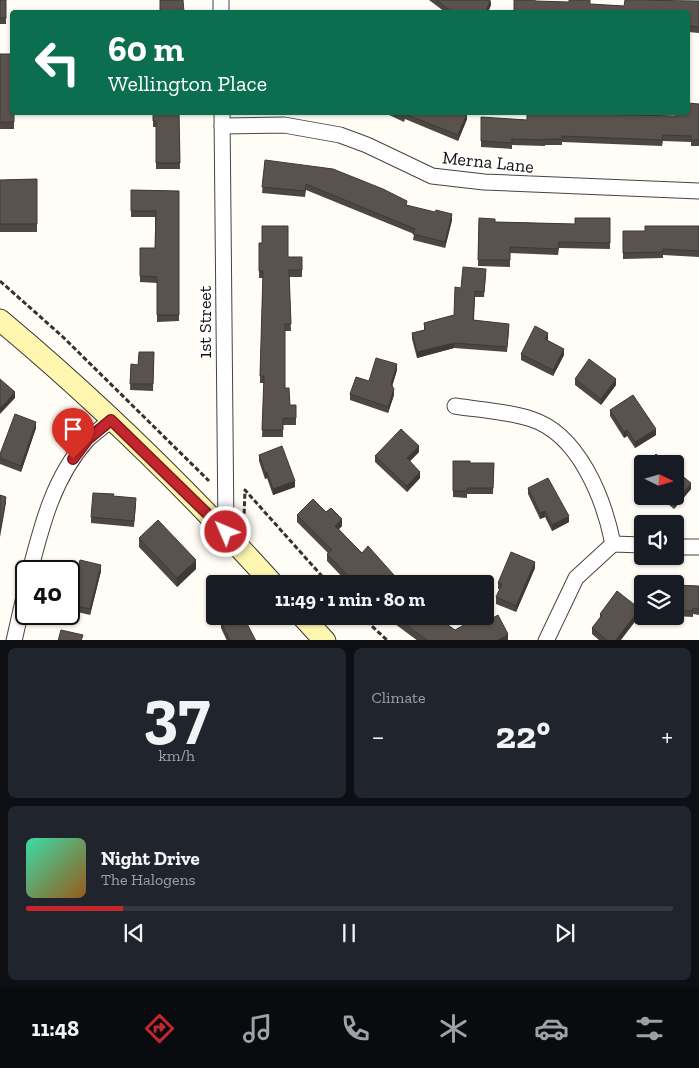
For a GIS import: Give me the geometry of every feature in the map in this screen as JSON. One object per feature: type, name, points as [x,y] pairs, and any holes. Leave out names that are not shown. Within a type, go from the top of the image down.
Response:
[{"type":"street","name":"Merna Lane","points":[[222,119],[284,125],[340,135],[367,145],[432,176],[484,182],[699,192]]},
{"type":"street","name":"1st Street","points":[[222,119],[226,532]]},
{"type":"street","points":[[0,320],[111,420],[226,532],[265,575]]},
{"type":"street","points":[[456,406],[532,419],[557,434],[583,464],[595,487],[606,514],[613,544]]},
{"type":"street","points":[[33,560],[49,503],[58,484],[88,439],[111,420]]},
{"type":"street","points":[[546,640],[576,578],[613,544],[634,545]]},
{"type":"street","points":[[684,547],[699,548]]},
{"type":"street","points":[[14,640],[17,625]]},
{"type":"street","points":[[311,625],[325,640]]},
{"type":"path","points":[[0,281],[63,337],[244,517],[245,490],[321,575]]},
{"type":"path","points":[[371,625],[388,640]]},
{"type":"building","points":[[0,0],[6,0],[6,18],[0,18]]},
{"type":"building","points":[[160,0],[183,0],[184,10],[160,10]]},
{"type":"building","points":[[437,0],[490,0],[487,10],[449,10]]},
{"type":"building","points":[[514,0],[569,2],[569,0],[590,0],[590,4],[624,6],[625,0],[699,1],[699,27],[690,26],[690,10],[514,10]]},
{"type":"building","points":[[0,54],[10,54],[10,115],[14,115],[14,122],[0,122]]},
{"type":"building","points":[[690,103],[699,104],[699,140],[691,140],[691,136],[663,135],[662,140],[562,136],[562,139],[512,139],[512,143],[481,141],[481,117],[527,120],[527,115],[690,115]]},
{"type":"building","points":[[153,115],[179,115],[180,163],[156,163],[156,121],[153,121]]},
{"type":"building","points":[[408,115],[467,115],[458,135]]},
{"type":"building","points":[[265,160],[333,169],[383,189],[407,201],[406,205],[452,214],[445,242],[413,234],[415,229],[306,184],[305,191],[262,187]]},
{"type":"building","points":[[37,179],[37,224],[0,224],[0,180]]},
{"type":"building","points":[[131,190],[179,191],[179,315],[157,315],[157,277],[140,276],[140,248],[155,248],[156,211],[131,211]]},
{"type":"building","points":[[479,218],[495,219],[495,222],[575,224],[575,218],[610,218],[610,243],[559,242],[558,249],[510,247],[510,260],[478,260]]},
{"type":"building","points":[[262,226],[288,226],[288,257],[302,257],[302,270],[289,270],[291,324],[285,324],[285,388],[289,388],[290,405],[296,405],[296,418],[283,418],[283,430],[262,430],[264,376],[260,376],[263,271],[259,271],[259,243],[262,243]]},
{"type":"building","points":[[645,226],[699,226],[699,251],[663,249],[663,252],[623,253],[623,231],[645,231]]},
{"type":"building","points":[[463,267],[486,269],[484,292],[475,291],[473,320],[509,324],[507,347],[454,343],[417,352],[412,333],[425,330],[424,323],[454,315],[455,287],[461,288]]},
{"type":"building","points":[[535,326],[548,333],[545,339],[564,349],[553,370],[521,354]]},
{"type":"building","points":[[139,352],[154,352],[153,384],[130,384],[131,364],[138,365]]},
{"type":"building","points":[[376,358],[397,364],[391,384],[394,389],[388,407],[350,394],[356,377],[369,381]]},
{"type":"building","points":[[589,359],[616,379],[601,399],[575,379]]},
{"type":"building","points":[[0,379],[15,392],[0,408]]},
{"type":"building","points":[[633,395],[656,429],[635,442],[627,430],[624,432],[610,410]]},
{"type":"building","points":[[15,414],[36,422],[21,466],[0,458]]},
{"type":"building","points":[[401,429],[419,446],[407,458],[420,472],[407,486],[375,456]]},
{"type":"building","points":[[282,446],[295,481],[273,489],[259,455]]},
{"type":"building","points":[[453,461],[494,463],[493,488],[467,488],[467,491],[453,491]]},
{"type":"building","points":[[684,477],[691,483],[684,491]]},
{"type":"building","points":[[548,478],[569,516],[552,525],[545,511],[540,513],[528,488]]},
{"type":"building","points":[[93,493],[136,498],[134,521],[91,517]]},
{"type":"building","points":[[0,495],[6,497],[0,531]]},
{"type":"building","points":[[313,499],[326,512],[331,508],[342,519],[335,526],[362,553],[368,546],[394,575],[347,575],[327,554],[332,550],[297,515]]},
{"type":"building","points":[[158,520],[196,560],[177,578],[139,538]]},
{"type":"building","points":[[511,552],[535,562],[516,606],[496,597],[502,584],[498,583]]},
{"type":"building","points":[[80,560],[101,565],[90,609],[80,607]]},
{"type":"building","points":[[684,585],[699,586],[699,609],[693,608],[693,611],[684,610]]},
{"type":"building","points":[[617,591],[634,604],[634,617],[616,640],[607,640],[592,628],[602,615],[600,614]]},
{"type":"building","points":[[498,615],[508,634],[499,640],[427,640],[406,625],[448,625],[455,630],[464,625],[494,625],[494,617]]},
{"type":"building","points":[[222,625],[248,625],[255,640],[230,640]]},
{"type":"building","points":[[61,630],[83,635],[81,640],[58,640]]},
{"type":"route","points":[[73,459],[88,439],[111,420],[226,532]]}]
